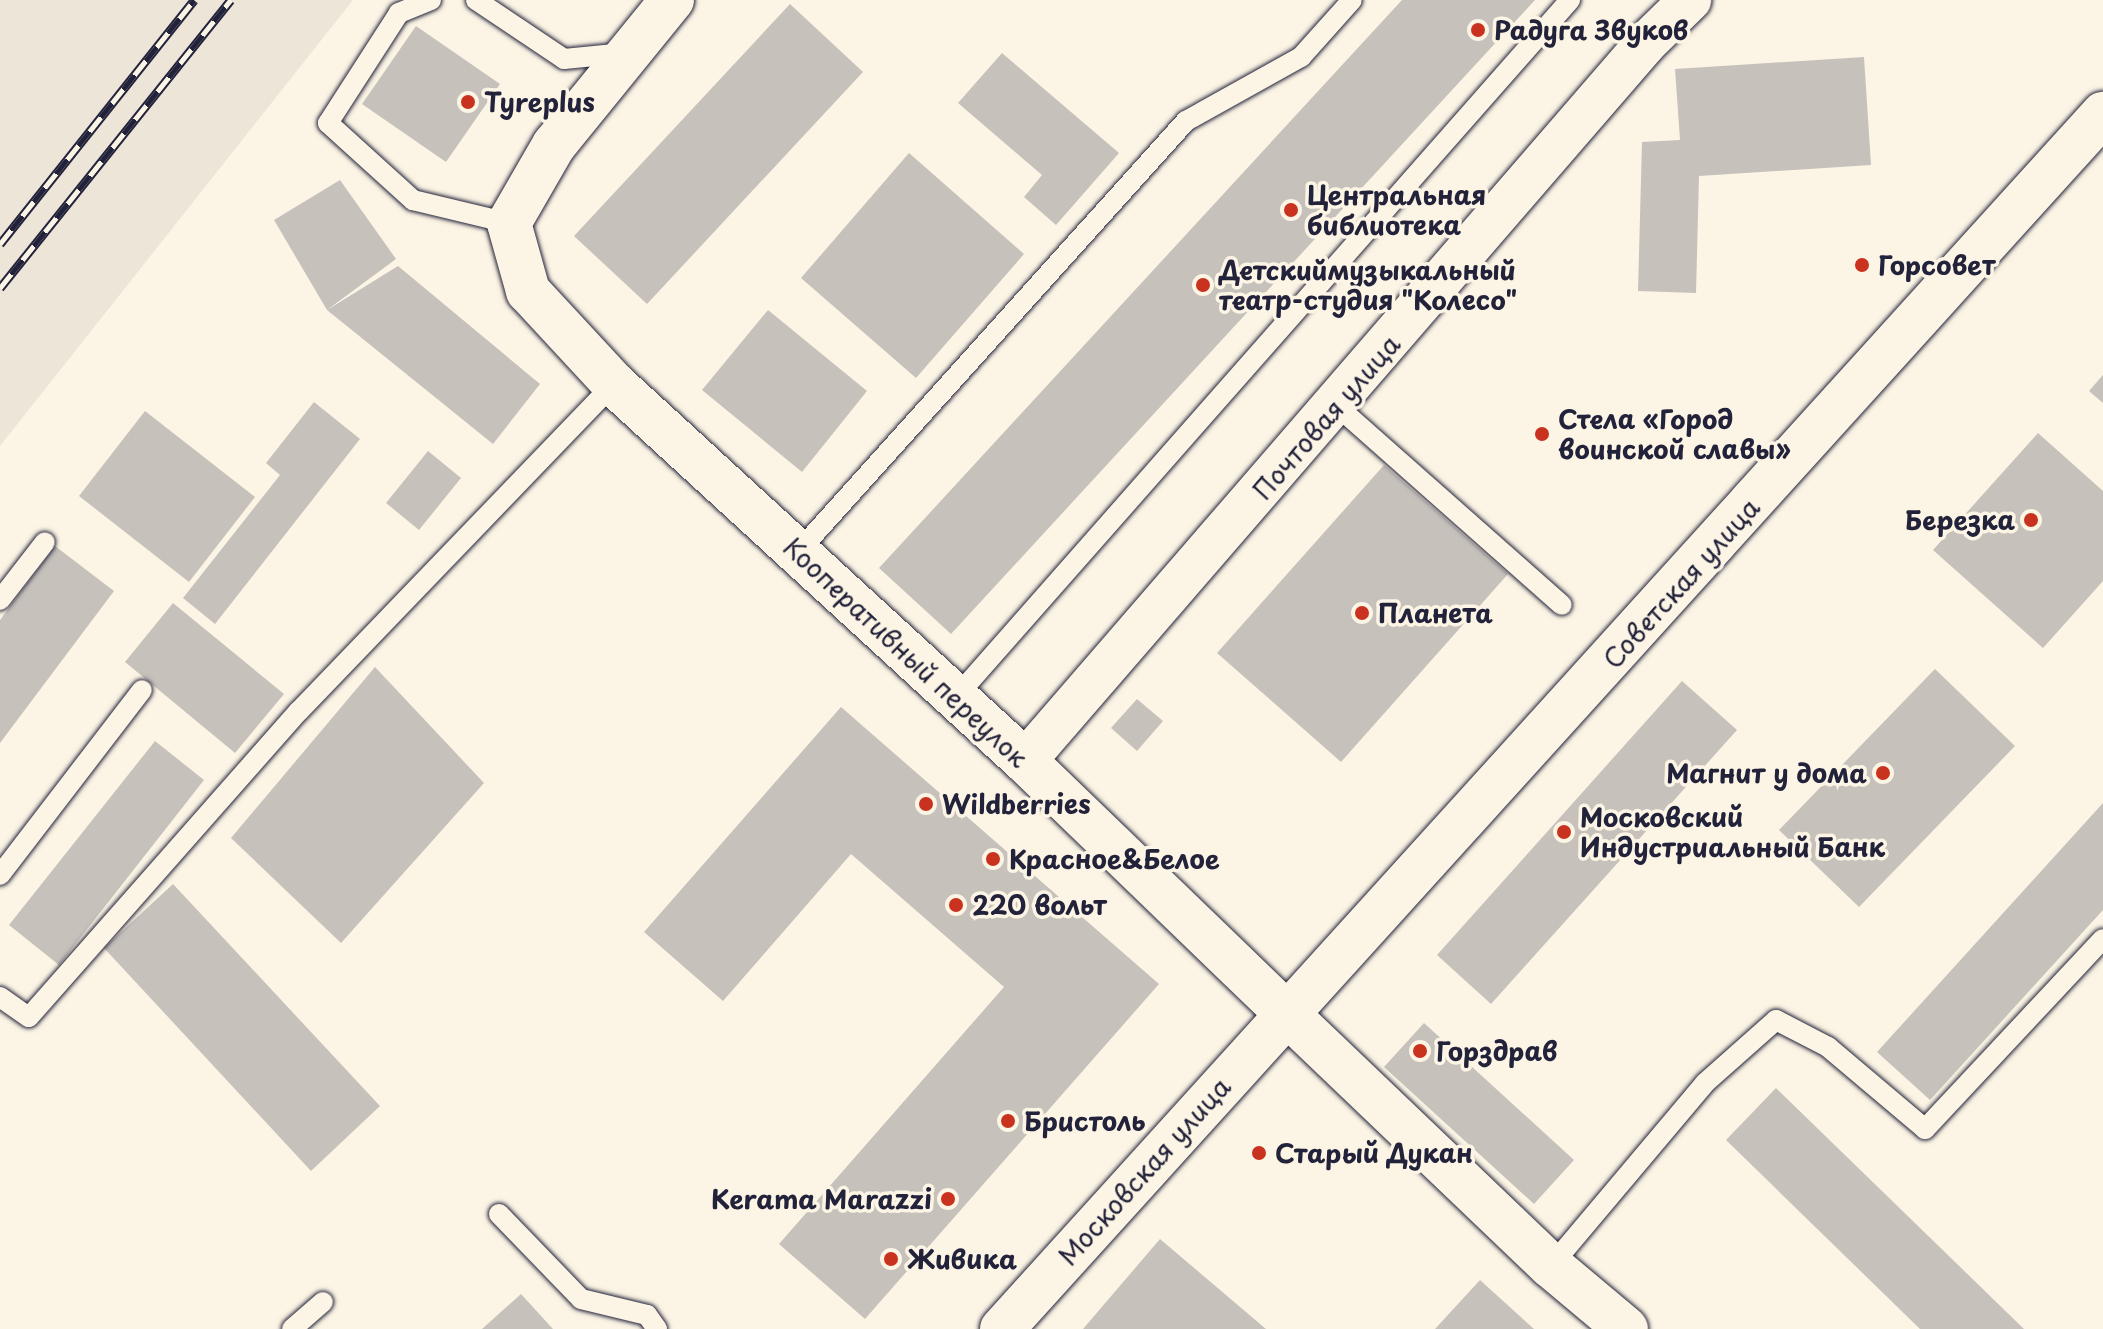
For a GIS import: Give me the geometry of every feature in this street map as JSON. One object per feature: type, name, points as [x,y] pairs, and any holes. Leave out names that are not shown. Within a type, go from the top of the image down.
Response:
[{"type":"main road","points":[[509,223],[554,145],[672,0]]},
{"type":"main road","name":"Советская улица","points":[[1285,1012],[1341,962],[2103,114]]},
{"type":"main road","name":"Кооперативный переулок","points":[[509,223],[528,291],[614,384],[1025,761],[1551,1266],[1626,1329]]},
{"type":"main road","name":"Московская улица","points":[[1002,1329],[1285,1012]]},
{"type":"street","name":"Почтовая улица","points":[[1025,761],[1337,406],[1646,43],[1690,0]]},
{"type":"lane","points":[[431,0],[399,13],[328,123],[413,200],[509,223]]},
{"type":"lane","points":[[476,0],[564,59],[627,53]]},
{"type":"lane","points":[[798,552],[1186,121],[1301,57],[1352,0]]},
{"type":"lane","points":[[956,697],[1570,0]]},
{"type":"lane","points":[[0,997],[29,1017],[299,711],[614,384]]},
{"type":"lane","points":[[1337,406],[1562,605]]},
{"type":"lane","points":[[0,600],[45,542]]},
{"type":"lane","points":[[0,875],[142,690]]},
{"type":"lane","points":[[1551,1266],[1705,1083],[1776,1020],[1828,1047],[1925,1129],[2103,939]]},
{"type":"lane","points":[[499,1214],[581,1299],[647,1315],[657,1329]]},
{"type":"lane","points":[[292,1329],[323,1302]]},
{"type":"shaded area","points":[[0,0],[353,0],[0,446]]},
{"type":"building","points":[[1402,0],[1535,0],[951,634],[879,568]]},
{"type":"building","points":[[790,4],[863,72],[647,304],[574,236]]},
{"type":"building","points":[[416,26],[500,84],[446,162],[362,104]]},
{"type":"building","points":[[1002,53],[1119,153],[1056,225],[1024,197],[1042,175],[958,103]]},
{"type":"building","points":[[1864,57],[1871,165],[1699,176],[1696,293],[1638,291],[1642,142],[1680,140],[1675,69]]},
{"type":"building","points":[[909,153],[1024,254],[916,378],[801,278]]},
{"type":"building","points":[[340,180],[396,259],[327,310],[274,220]]},
{"type":"building","points":[[398,266],[540,384],[493,444],[327,310]]},
{"type":"building","points":[[768,310],[867,391],[802,472],[702,390]]},
{"type":"building","points":[[2103,375],[2103,403],[2089,391]]},
{"type":"building","points":[[314,402],[360,439],[215,624],[183,598],[280,475],[266,463]]},
{"type":"building","points":[[145,411],[255,497],[189,582],[79,496]]},
{"type":"building","name":"Березка","points":[[2038,433],[2103,491],[2103,581],[2043,648],[1933,550]]},
{"type":"building","points":[[428,451],[461,478],[419,530],[386,503]]},
{"type":"building","name":"Планета","points":[[1384,465],[1508,574],[1341,762],[1217,653]]},
{"type":"building","points":[[55,546],[114,591],[0,743],[0,620]]},
{"type":"building","points":[[173,603],[284,694],[235,753],[125,662]]},
{"type":"building","points":[[375,667],[484,783],[341,943],[231,838]]},
{"type":"building","points":[[1935,669],[2015,746],[1859,907],[1779,830]]},
{"type":"building","points":[[1682,681],[1737,730],[1491,1004],[1437,955]]},
{"type":"building","points":[[1137,699],[1163,721],[1137,751],[1111,728]]},
{"type":"building","points":[[841,707],[1159,984],[865,1319],[779,1244],[1004,987],[851,854],[723,1001],[644,932]]},
{"type":"building","points":[[155,741],[204,780],[59,965],[9,925]]},
{"type":"building","points":[[2103,803],[2103,910],[1930,1100],[1877,1052]]},
{"type":"building","points":[[173,884],[380,1106],[311,1171],[104,948]]},
{"type":"building","points":[[1424,1023],[1574,1160],[1534,1204],[1384,1067]]},
{"type":"building","points":[[1776,1088],[2024,1329],[1920,1329],[1726,1140]]},
{"type":"building","points":[[1160,1239],[1266,1329],[1083,1329]]},
{"type":"building","points":[[1480,1280],[1534,1329],[1435,1329]]},
{"type":"building","points":[[521,1294],[553,1329],[482,1329]]},
{"type":"railway","points":[[0,244],[194,0]]},
{"type":"railway","points":[[0,288],[231,0]]},
{"type":"place","name":"Радуга Звуков","points":[[1478,30]]},
{"type":"place","name":"Tyreplus","points":[[468,102]]},
{"type":"place","name":"Центральная библиотека","points":[[1291,210]]},
{"type":"place","name":"Горсовет","points":[[1862,265]]},
{"type":"place","name":"Детскиймузыкальный театр-студия \"Колесо\"","points":[[1203,285]]},
{"type":"place","name":"Стела «Город воинской славы»","points":[[1542,434]]},
{"type":"place","name":"Березка","points":[[2031,520]]},
{"type":"place","name":"Планета","points":[[1362,613]]},
{"type":"place","name":"Магнит у дома","points":[[1883,773]]},
{"type":"place","name":"Wildberries","points":[[926,804]]},
{"type":"place","name":"Московский Индустриальный Банк","points":[[1564,832]]},
{"type":"place","name":"Красное&Белое","points":[[993,859]]},
{"type":"place","name":"220 вольт","points":[[956,905]]},
{"type":"place","name":"Горздрав","points":[[1420,1051]]},
{"type":"place","name":"Бристоль","points":[[1008,1121]]},
{"type":"place","name":"Старый Дукан","points":[[1259,1153]]},
{"type":"place","name":"Kerama Marazzi","points":[[948,1199]]},
{"type":"place","name":"Живика","points":[[891,1259]]}]
